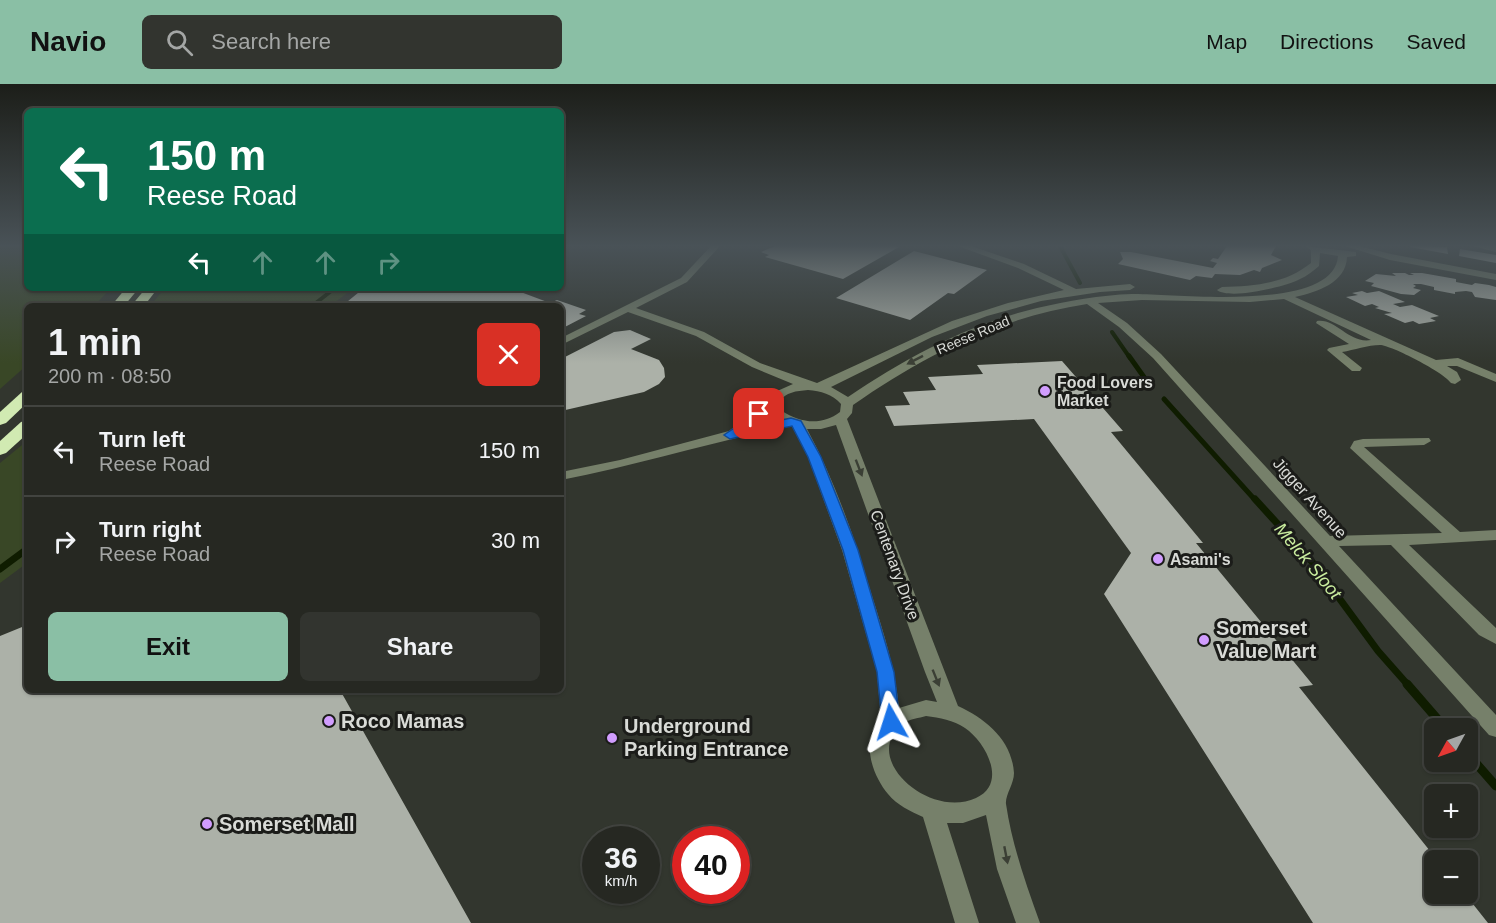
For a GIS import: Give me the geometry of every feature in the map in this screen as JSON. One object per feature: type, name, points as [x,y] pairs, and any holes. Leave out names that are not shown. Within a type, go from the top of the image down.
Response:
[{"type":"highway","points":[[120,303],[130,291]]},
{"type":"highway","points":[[140,303],[150,291]]},
{"type":"highway","points":[[0,420],[24,398]]},
{"type":"highway","points":[[0,450],[24,428]]},
{"type":"street","points":[[564,341],[674,285]]},
{"type":"street","points":[[1061,285],[1073,291]]},
{"type":"street","name":"Reese Road","points":[[774,400],[789,389],[813,387],[846,377],[901,347],[977,315],[1014,303],[1073,291],[1125,287],[1203,290],[1267,285]]},
{"type":"street","name":"Reese Road","points":[[847,404],[880,379],[907,364],[984,329],[1035,312],[1089,301],[1129,297],[1239,300],[1286,296],[1302,293],[1319,285]]},
{"type":"street","points":[[1286,296],[1434,364],[1453,375],[1455,380]]},
{"type":"street","name":"Jigger Avenue","points":[[1089,301],[1124,325],[1157,356],[1496,729]]},
{"type":"street","points":[[564,475],[632,461],[730,435],[794,423],[824,424],[840,418],[847,410],[847,404],[837,393],[813,387],[756,365],[700,334],[628,309]]},
{"type":"street","points":[[1322,322],[1359,345]]},
{"type":"street","points":[[1356,368],[1332,350],[1383,341]]},
{"type":"street","points":[[1434,364],[1458,362],[1496,378]]},
{"type":"street","points":[[756,365],[770,382],[776,413],[794,423],[815,457],[850,550],[886,672],[891,722]]},
{"type":"street","points":[[730,435],[774,400]]},
{"type":"street","name":"Centenary Drive","points":[[840,418],[951,712]]},
{"type":"street","points":[[1424,441],[1363,443],[1357,448],[1457,538]]},
{"type":"street","points":[[1325,541],[1496,535]]},
{"type":"street","points":[[1395,540],[1485,630],[1496,637]]},
{"type":"street","points":[[934,708],[951,712],[978,726],[996,746],[1003,770],[1003,778],[994,798],[972,812],[953,814],[933,812],[903,796],[894,789],[883,771],[879,744],[881,736],[891,722],[903,714],[918,709],[934,708]]},
{"type":"street","points":[[994,798],[1009,869],[1028,923]]},
{"type":"street","points":[[933,812],[967,923]]},
{"type":"green space","points":[[0,285],[24,285],[24,291],[108,291],[97,303],[24,303],[24,368],[0,389]]},
{"type":"green space","points":[[162,291],[350,291],[334,303],[152,303]]},
{"type":"green space","points":[[24,443],[24,565],[0,583],[0,463]]},
{"type":"building","points":[[857,285],[966,285],[954,294],[948,293],[910,320],[836,298]]},
{"type":"building","points":[[1415,285],[1413,288],[1421,290],[1414,295],[1401,294],[1371,286]]},
{"type":"building","points":[[1426,285],[1490,285],[1496,287],[1496,300],[1475,297],[1472,292],[1466,291],[1455,292],[1455,294],[1434,290],[1434,287]]},
{"type":"building","points":[[360,291],[518,291],[550,303],[346,303]]},
{"type":"building","points":[[1362,291],[1367,293],[1379,291],[1405,302],[1393,304],[1400,307],[1412,305],[1439,316],[1430,318],[1436,321],[1419,324],[1413,321],[1405,323],[1384,314],[1392,313],[1375,308],[1379,307],[1372,304],[1365,306],[1346,297],[1358,295],[1352,293]]},
{"type":"building","points":[[557,300],[586,310],[579,314],[586,316],[564,327],[564,303],[550,303]]},
{"type":"building","points":[[630,330],[651,339],[631,349],[659,360],[664,368],[665,377],[659,384],[644,392],[564,410],[564,357],[614,332]]},
{"type":"building","name":"Somerset Value Mart","points":[[1062,361],[1123,431],[1111,432],[1203,543],[1196,543],[1313,685],[1299,687],[1429,850],[1424,850],[1424,904],[1473,904],[1488,923],[1313,923],[1104,594],[1131,553],[1034,419],[894,426],[885,406],[910,405],[903,392],[936,390],[928,377],[983,374],[977,365]]},
{"type":"building","name":"Somerset Mall","points":[[24,626],[24,693],[342,693],[471,923],[0,923],[0,636]]},
{"type":"waterway","points":[[316,303],[331,291]]},
{"type":"waterway","name":"Melck Sloot","points":[[1112,332],[1130,358]]},
{"type":"waterway","name":"Melck Sloot","points":[[1129,356],[1151,387]]},
{"type":"waterway","name":"Melck Sloot","points":[[1164,399],[1256,501]]},
{"type":"waterway","name":"Melck Sloot","points":[[1255,499],[1314,564],[1378,651],[1408,685]]},
{"type":"waterway","points":[[0,569],[24,551]]},
{"type":"waterway","name":"Melck Sloot","points":[[1407,684],[1436,718]]},
{"type":"waterway","name":"Melck Sloot","points":[[1478,766],[1496,786]]},
{"type":"place","name":"Food Lovers Market","points":[[1045,391]]},
{"type":"place","name":"Asami's","points":[[1158,559]]},
{"type":"place","name":"Somerset Value Mart","points":[[1204,640]]},
{"type":"place","name":"Roco Mamas","points":[[329,721]]},
{"type":"place","name":"Underground Parking Entrance","points":[[612,738]]},
{"type":"place","name":"Somerset Mall","points":[[207,824]]},
{"type":"route","points":[[759,414],[730,435],[791,422],[796,423],[808,443],[831,495],[880,649],[886,672],[891,722]]}]
